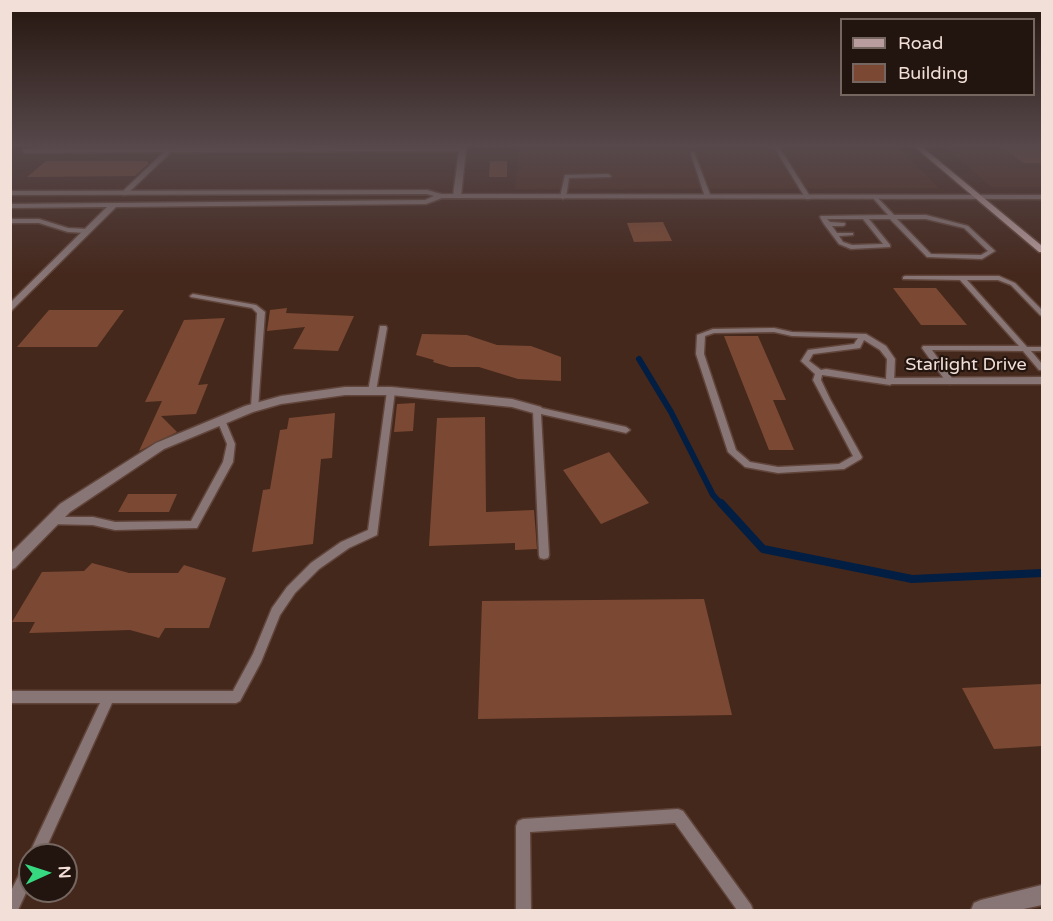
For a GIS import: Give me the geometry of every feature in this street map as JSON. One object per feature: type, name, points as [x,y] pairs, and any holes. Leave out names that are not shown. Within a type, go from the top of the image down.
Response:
[{"type":"main road","points":[[970,190],[1042,250]]},
{"type":"street","points":[[10,309],[129,190]]},
{"type":"street","points":[[457,196],[458,190]]},
{"type":"street","points":[[10,193],[427,192],[441,196],[563,197],[1042,197]]},
{"type":"street","points":[[10,206],[426,202],[441,196]]},
{"type":"street","name":"Starlight Drive","points":[[890,382],[1042,381]]},
{"type":"street","points":[[10,564],[65,508],[160,446],[255,407],[281,400],[345,391],[391,391],[502,402],[537,410]]},
{"type":"street","points":[[981,910],[1042,895]]},
{"type":"lane","points":[[563,197],[564,190]]},
{"type":"lane","points":[[706,190],[708,197]]},
{"type":"lane","points":[[803,190],[808,198]]},
{"type":"lane","points":[[865,217],[888,246],[851,247],[841,243],[823,217],[865,217],[892,217],[926,217],[966,227],[992,251],[982,257],[928,256],[892,217],[876,198]]},
{"type":"lane","points":[[10,221],[39,221],[68,230],[87,231]]},
{"type":"lane","points":[[831,229],[847,229],[831,229]]},
{"type":"lane","points":[[875,229],[863,229],[875,229]]},
{"type":"lane","points":[[905,278],[999,278],[1013,284],[1042,314]]},
{"type":"lane","points":[[962,278],[1042,368]]},
{"type":"lane","points":[[193,297],[254,306],[261,312],[255,407]]},
{"type":"lane","points":[[372,391],[383,328]]},
{"type":"lane","points":[[819,373],[818,380],[826,399],[858,457],[841,467],[778,470],[748,465],[732,452],[700,354],[701,335],[713,331],[774,330],[792,334],[863,336],[883,348],[891,359],[890,382],[826,372],[819,373],[805,361],[811,352],[856,346],[863,336]]},
{"type":"lane","points":[[950,381],[926,348],[1042,349]]},
{"type":"lane","points":[[10,698],[236,697],[257,658],[276,612],[291,590],[315,566],[345,545],[373,532],[391,391]]},
{"type":"lane","points":[[544,555],[537,410],[626,430]]},
{"type":"lane","points":[[51,521],[93,521],[115,525],[194,525],[228,462],[231,444],[221,420]]},
{"type":"lane","points":[[42,843],[109,697]]},
{"type":"lane","points":[[523,910],[523,826],[678,816],[746,910]]},
{"type":"lane","points":[[10,910],[18,893]]},
{"type":"building","points":[[663,222],[672,241],[634,242],[627,223]]},
{"type":"building","points":[[893,288],[936,288],[967,325],[921,325]]},
{"type":"building","points":[[287,308],[286,313],[354,316],[338,351],[293,349],[305,327],[267,331],[270,310]]},
{"type":"building","points":[[49,310],[124,310],[97,347],[17,347]]},
{"type":"building","points":[[225,318],[198,385],[208,384],[196,414],[161,416],[177,432],[139,451],[162,401],[145,402],[184,320]]},
{"type":"building","points":[[422,334],[467,335],[497,345],[531,346],[561,357],[561,381],[518,379],[479,367],[450,367],[433,362],[434,360],[416,355]]},
{"type":"building","points":[[724,336],[758,336],[786,400],[773,400],[794,450],[769,450]]},
{"type":"building","points":[[415,403],[413,431],[394,432],[397,404]]},
{"type":"building","points":[[335,413],[332,458],[321,459],[313,544],[252,552],[263,490],[270,489],[280,430],[287,429],[289,418]]},
{"type":"building","points":[[485,417],[486,512],[534,510],[537,549],[515,550],[515,543],[429,546],[437,418]]},
{"type":"building","points":[[609,452],[649,503],[601,524],[563,470]]},
{"type":"building","points":[[128,494],[177,494],[169,512],[118,512]]},
{"type":"building","points":[[92,563],[129,573],[178,573],[184,565],[226,578],[209,628],[165,628],[159,638],[130,630],[29,633],[35,622],[12,622],[42,572],[84,571]]},
{"type":"building","points":[[704,599],[732,715],[478,719],[482,601]]},
{"type":"building","points":[[1042,684],[1042,746],[994,749],[962,688]]},
{"type":"waterway","points":[[639,359],[671,412],[713,495],[722,505]]},
{"type":"waterway","points":[[721,503],[763,549],[912,579],[1042,573]]}]
